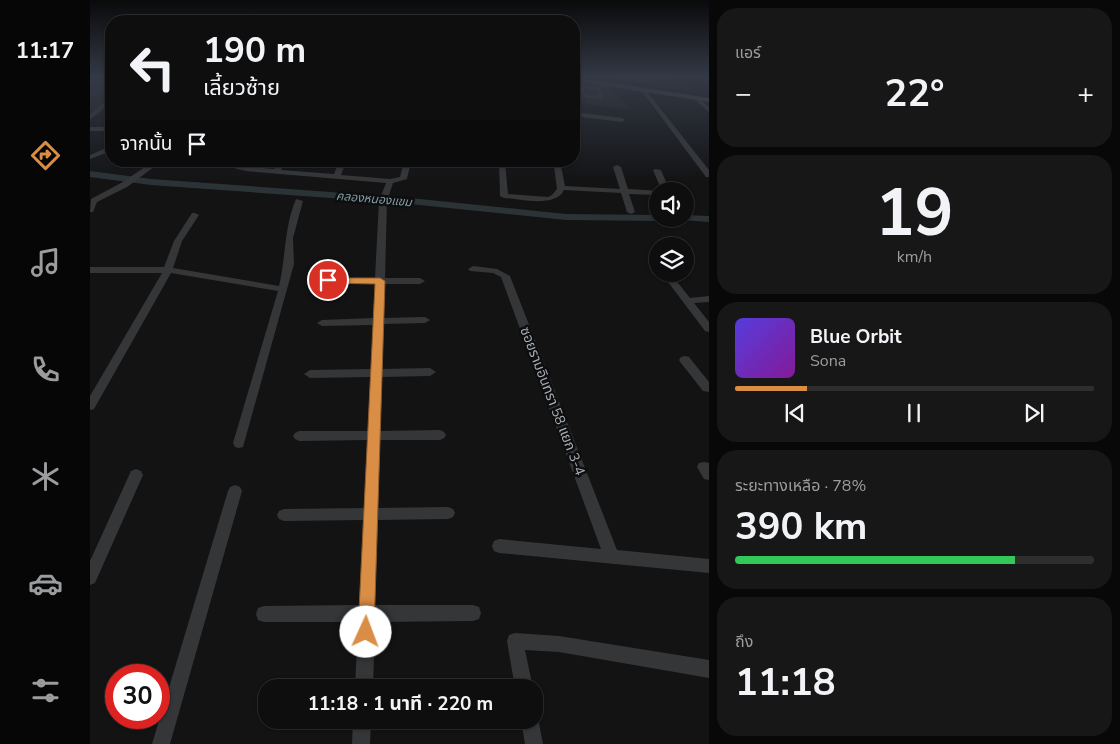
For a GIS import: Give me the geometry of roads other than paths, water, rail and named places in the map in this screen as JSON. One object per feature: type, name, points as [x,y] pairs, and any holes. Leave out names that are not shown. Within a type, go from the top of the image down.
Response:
[{"type":"street","points":[[663,112],[709,175]]},
{"type":"street","points":[[580,115],[622,120]]},
{"type":"street","points":[[90,129],[105,129]]},
{"type":"street","points":[[90,157],[105,151]]},
{"type":"street","points":[[90,210],[94,201],[124,185],[150,167]]},
{"type":"street","points":[[237,167],[390,181],[403,179],[407,167]]},
{"type":"street","points":[[276,172],[279,167]]},
{"type":"street","points":[[337,176],[341,167]]},
{"type":"street","points":[[502,167],[504,196],[549,199],[556,198],[561,191],[557,167]]},
{"type":"street","points":[[617,167],[631,212]]},
{"type":"street","points":[[657,170],[662,182]]},
{"type":"street","points":[[364,679],[384,199],[390,181]]},
{"type":"street","points":[[561,191],[623,190],[649,192]]},
{"type":"street","points":[[239,443],[283,289],[289,264],[289,238],[299,201]]},
{"type":"street","points":[[90,406],[168,270],[178,241],[194,215]]},
{"type":"street","name":"ซอยรามอินทรา 58 แยก 3-4","points":[[473,269],[493,270],[505,276],[612,557]]},
{"type":"street","points":[[90,270],[168,270],[283,289]]},
{"type":"street","points":[[328,280],[420,281]]},
{"type":"street","points":[[673,282],[709,330]]},
{"type":"street","points":[[688,301],[709,299]]},
{"type":"street","points":[[322,323],[426,320]]},
{"type":"street","points":[[686,360],[703,376],[707,388]]},
{"type":"street","points":[[310,374],[430,372]]},
{"type":"street","points":[[299,436],[440,435]]},
{"type":"street","points":[[90,578],[136,475]]},
{"type":"street","points":[[161,744],[235,491]]},
{"type":"street","points":[[284,515],[448,513]]},
{"type":"street","points":[[499,546],[709,566]]},
{"type":"street","points":[[264,614],[473,613]]},
{"type":"street","points":[[522,679],[515,641],[558,644],[709,669]]},
{"type":"street","points":[[361,744],[362,729]]},
{"type":"street","points":[[532,729],[534,744]]},
{"type":"waterway","name":"คลองหนองแขม","points":[[90,174],[151,182],[400,200],[566,217],[649,218]]},
{"type":"waterway","name":"คลองหนองแขม","points":[[694,218],[709,219]]}]
